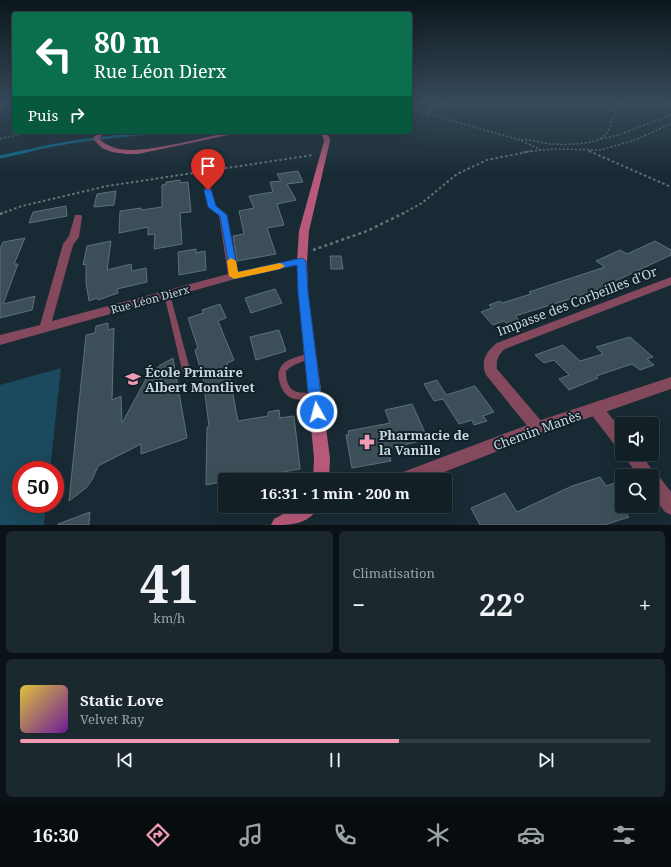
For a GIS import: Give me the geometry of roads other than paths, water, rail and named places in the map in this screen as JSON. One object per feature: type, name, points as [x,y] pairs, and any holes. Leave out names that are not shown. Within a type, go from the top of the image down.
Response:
[{"type":"main road","points":[[99,134],[96,137],[97,141],[112,150],[132,152],[148,151],[230,134]]},
{"type":"main road","points":[[321,473],[322,458],[303,292],[302,257],[304,231],[327,141],[326,136],[324,134]]},
{"type":"main road","points":[[280,525],[303,513]]},
{"type":"street","points":[[208,190],[212,207],[224,215],[234,276]]},
{"type":"street","points":[[45,326],[68,244],[74,238],[78,217]]},
{"type":"street","name":"Rue Léon Dierx","points":[[0,340],[45,326],[302,257]]},
{"type":"street","name":"Impasse des Corbeilles d'Or","points":[[538,428],[491,371],[489,363],[495,350],[501,346],[671,281]]},
{"type":"street","name":"Chemin Manès","points":[[421,473],[538,428],[596,410],[671,383]]},
{"type":"street","points":[[596,410],[615,434]]},
{"type":"street","points":[[636,461],[643,469]]},
{"type":"street","points":[[659,490],[671,506]]},
{"type":"lane","points":[[167,294],[186,370]]},
{"type":"lane","points":[[310,356],[288,364],[283,368],[281,373],[284,387],[287,392],[293,396],[315,397]]},
{"type":"waterway","points":[[23,152],[76,141],[143,134]]},
{"type":"waterway","points":[[0,157],[27,151]]},
{"type":"place","name":"École Primaire Albert Montlivet","points":[[133,379]]},
{"type":"place","name":"Pharmacie de la Vanille","points":[[367,442]]}]
